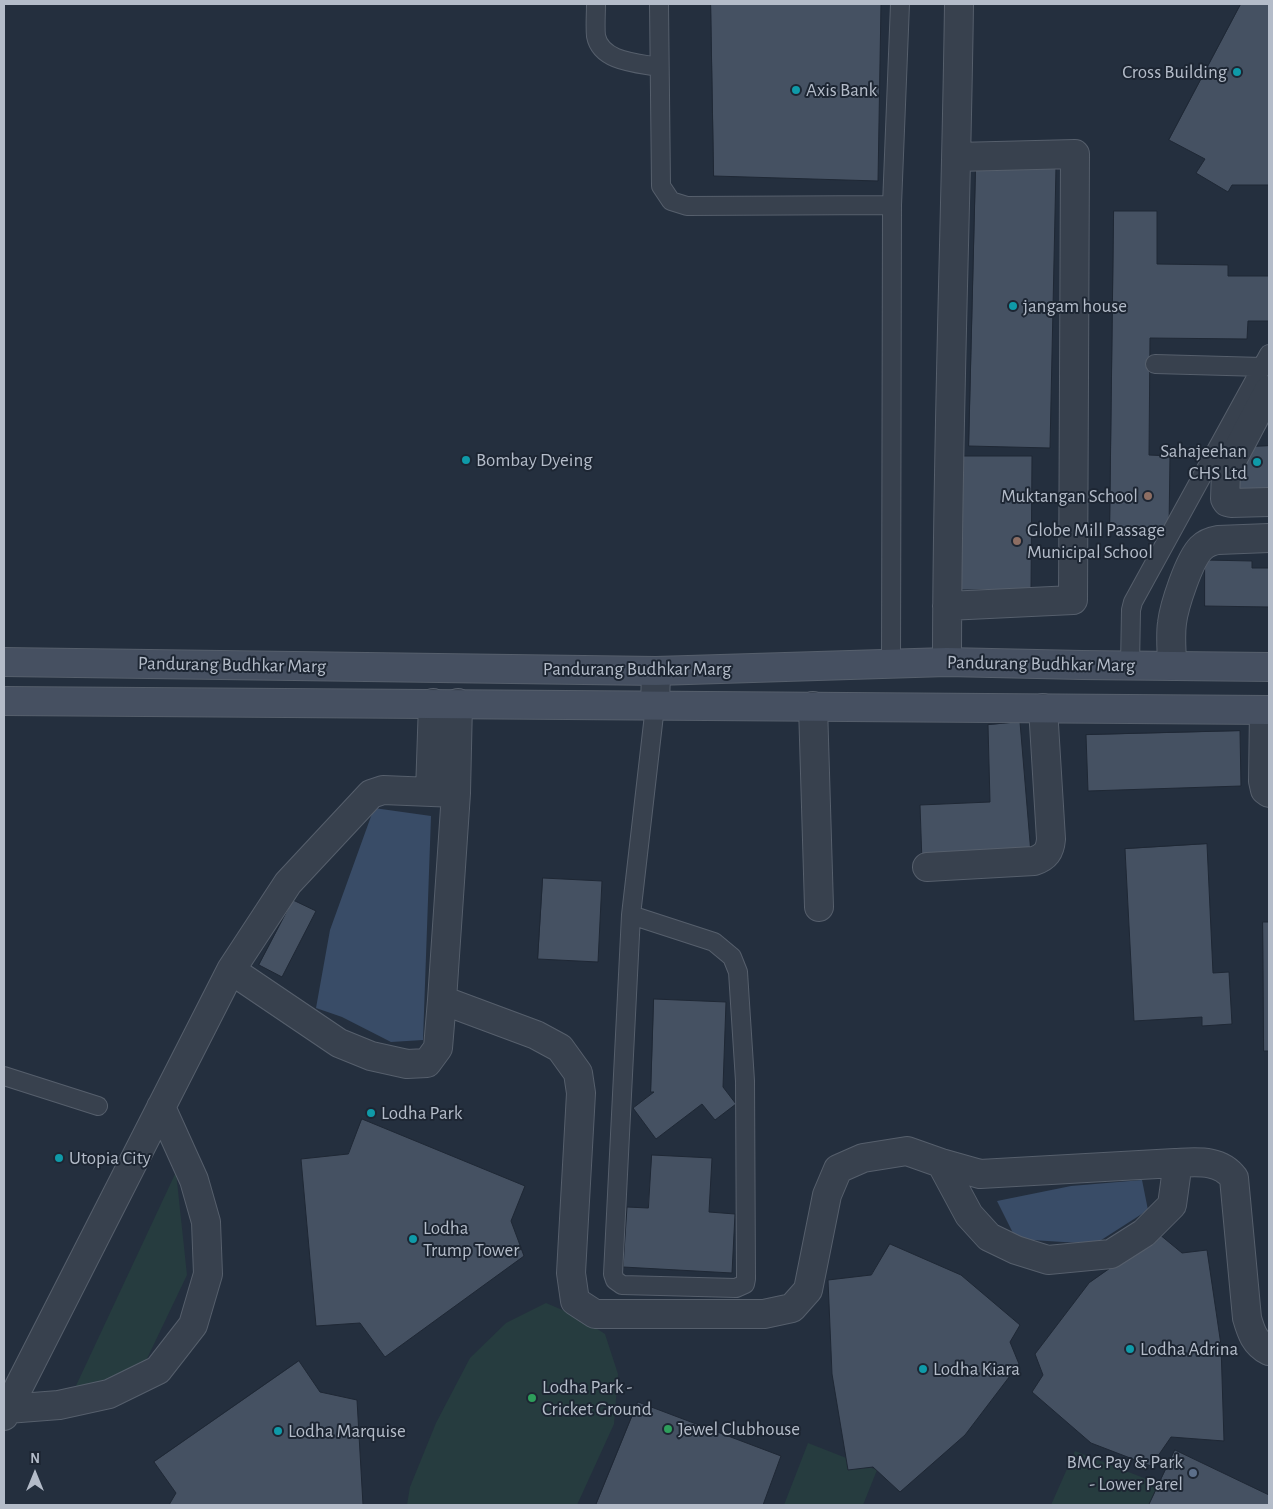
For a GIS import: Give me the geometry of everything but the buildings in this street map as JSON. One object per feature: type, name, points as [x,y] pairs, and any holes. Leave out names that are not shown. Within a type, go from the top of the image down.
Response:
[{"type":"main road","name":"Pandurang Budhkar Marg","points":[[4,662],[656,671],[947,662],[1269,667]]},
{"type":"main road","points":[[156,664],[156,702]]},
{"type":"main road","name":"Pandurang Budhkar Marg","points":[[4,701],[1267,710]]},
{"type":"street","points":[[947,662],[948,456],[957,157],[959,4]]},
{"type":"street","points":[[947,606],[1073,600],[1075,154],[957,157]]},
{"type":"street","points":[[1267,370],[1226,472],[1225,498],[1227,502],[1231,503],[1269,502]]},
{"type":"street","points":[[1172,666],[1172,625],[1178,597],[1196,554],[1202,547],[1212,541],[1269,538]]},
{"type":"street","points":[[655,706],[656,671]]},
{"type":"street","points":[[231,970],[339,1043],[371,1056],[407,1064],[427,1063],[438,1048],[442,1000],[443,793],[446,703]]},
{"type":"street","points":[[813,706],[819,907]]},
{"type":"street","points":[[926,867],[1034,861],[1043,858],[1050,848],[1051,839],[1043,708]]},
{"type":"street","points":[[1267,710],[1263,781],[1265,790],[1269,793]]},
{"type":"street","points":[[6,1413],[231,970],[288,883],[371,794],[383,790],[443,793]]},
{"type":"street","points":[[442,1000],[536,1035],[560,1048],[578,1073],[581,1093],[571,1273],[575,1301],[595,1314],[764,1314],[792,1308],[808,1290],[827,1195],[838,1170],[863,1158],[907,1151],[980,1174],[1175,1169],[1201,1162],[1218,1165],[1228,1170],[1234,1178],[1247,1318],[1252,1336],[1269,1351]]},
{"type":"street","points":[[6,1413],[59,1405],[109,1394],[158,1370],[193,1325],[208,1274],[206,1222],[194,1180],[161,1107]]},
{"type":"street","points":[[941,1163],[969,1215],[989,1237],[1016,1250],[1048,1260],[1111,1254],[1144,1233],[1172,1205],[1175,1169]]},
{"type":"lane","points":[[596,4],[596,36],[602,50],[618,59],[659,67]]},
{"type":"lane","points":[[660,4],[661,186],[671,201],[687,206],[892,205]]},
{"type":"lane","points":[[891,664],[892,205],[900,4]]},
{"type":"lane","points":[[1130,666],[1131,610],[1133,602],[1267,370],[1155,364]]},
{"type":"lane","points":[[631,915],[714,942],[732,957],[738,972],[745,1081],[746,1279],[745,1284],[736,1288],[622,1285],[615,1280],[613,1274],[631,915],[655,706]]},
{"type":"lane","points":[[4,1076],[98,1106]]},
{"type":"green space","points":[[176,1172],[187,1275],[143,1367],[74,1390]]},
{"type":"green space","name":"Lodha Park - Cricket Ground","points":[[546,1303],[579,1317],[605,1334],[618,1374],[614,1424],[577,1505],[407,1505],[410,1487],[436,1423],[470,1358],[506,1323]]},
{"type":"green space","points":[[808,1443],[877,1470],[863,1505],[784,1505]]},
{"type":"green space","points":[[1075,1451],[1210,1504],[1051,1505]]},
{"type":"water","points":[[374,808],[431,816],[423,1040],[391,1042],[342,1017],[316,1008],[330,930]]},
{"type":"water","points":[[1142,1180],[1148,1210],[1095,1244],[1016,1239],[997,1201],[1071,1186]]},
{"type":"place","name":"Cross Building","points":[[1237,72]]},
{"type":"place","name":"Axis Bank","points":[[796,90]]},
{"type":"place","name":"jangam house","points":[[1013,306]]},
{"type":"place","name":"Bombay Dyeing","points":[[466,460]]},
{"type":"place","name":"Sahajeehan CHS Ltd","points":[[1257,462]]},
{"type":"place","name":"Muktangan School","points":[[1148,496]]},
{"type":"place","name":"Globe Mill Passage Municipal School","points":[[1017,541]]},
{"type":"place","name":"Lodha Park","points":[[371,1113]]},
{"type":"place","name":"Utopia City","points":[[59,1158]]},
{"type":"place","name":"Lodha Trump Tower","points":[[413,1239]]},
{"type":"place","name":"Lodha Adrina","points":[[1130,1349]]},
{"type":"place","name":"Lodha Kiara","points":[[923,1369]]},
{"type":"place","name":"Lodha Park - Cricket Ground","points":[[532,1398]]},
{"type":"place","name":"Jewel Clubhouse","points":[[668,1429]]},
{"type":"place","name":"Lodha Marquise","points":[[278,1431]]},
{"type":"place","name":"BMC Pay & Park - Lower Parel","points":[[1193,1473]]}]
